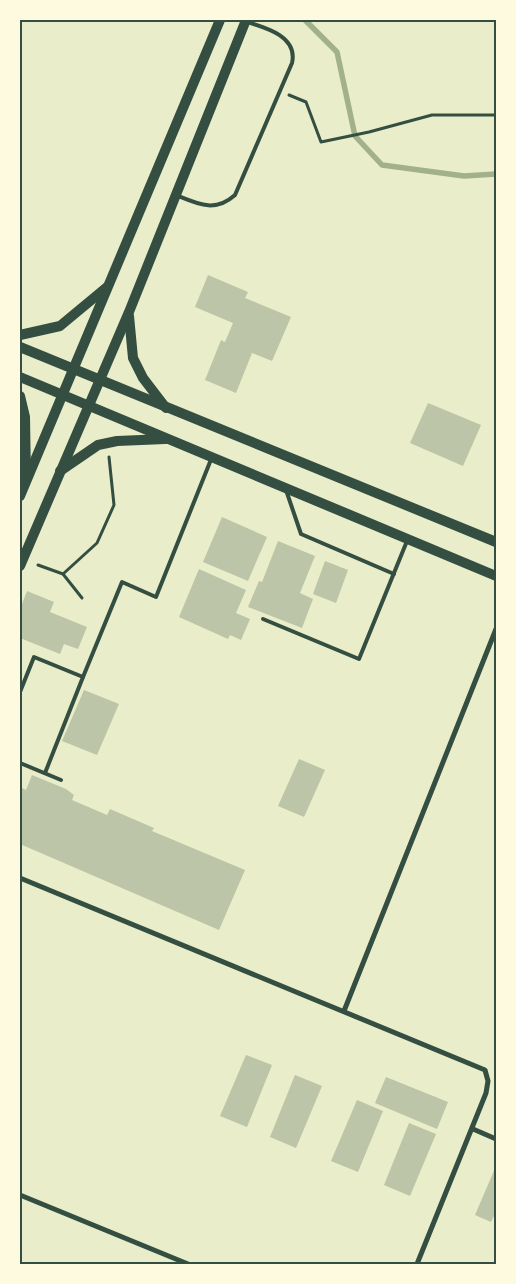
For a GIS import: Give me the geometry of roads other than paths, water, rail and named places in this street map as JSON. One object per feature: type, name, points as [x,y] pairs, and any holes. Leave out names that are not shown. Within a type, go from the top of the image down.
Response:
[{"type":"main road","points":[[20,496],[220,20]]},
{"type":"main road","points":[[20,566],[129,312],[245,21]]},
{"type":"main road","points":[[20,335],[60,326],[110,285]]},
{"type":"main road","points":[[129,312],[133,358],[143,378],[166,408]]},
{"type":"main road","points":[[20,347],[496,542]]},
{"type":"main road","points":[[20,376],[496,576]]},
{"type":"main road","points":[[20,396],[25,416],[26,482]]},
{"type":"main road","points":[[60,471],[88,451],[108,442],[168,439]]},
{"type":"street","points":[[344,1011],[496,629]]},
{"type":"street","points":[[20,878],[485,1070],[488,1081],[486,1093],[418,1264]]},
{"type":"street","points":[[473,1129],[496,1139]]},
{"type":"street","points":[[20,1195],[188,1264]]},
{"type":"lane","points":[[176,195],[199,204],[213,206],[226,204],[235,195],[292,63],[293,56],[286,40],[271,30],[245,21]]},
{"type":"lane","points":[[45,773],[122,582],[156,597],[212,457]]},
{"type":"lane","points":[[286,488],[300,534],[394,574]]},
{"type":"lane","points":[[263,619],[359,659],[408,539]]},
{"type":"lane","points":[[20,692],[34,657],[83,677]]},
{"type":"lane","points":[[20,763],[61,780]]},
{"type":"waterway","points":[[305,20],[337,52],[355,136],[382,165],[464,176],[496,174]]}]
